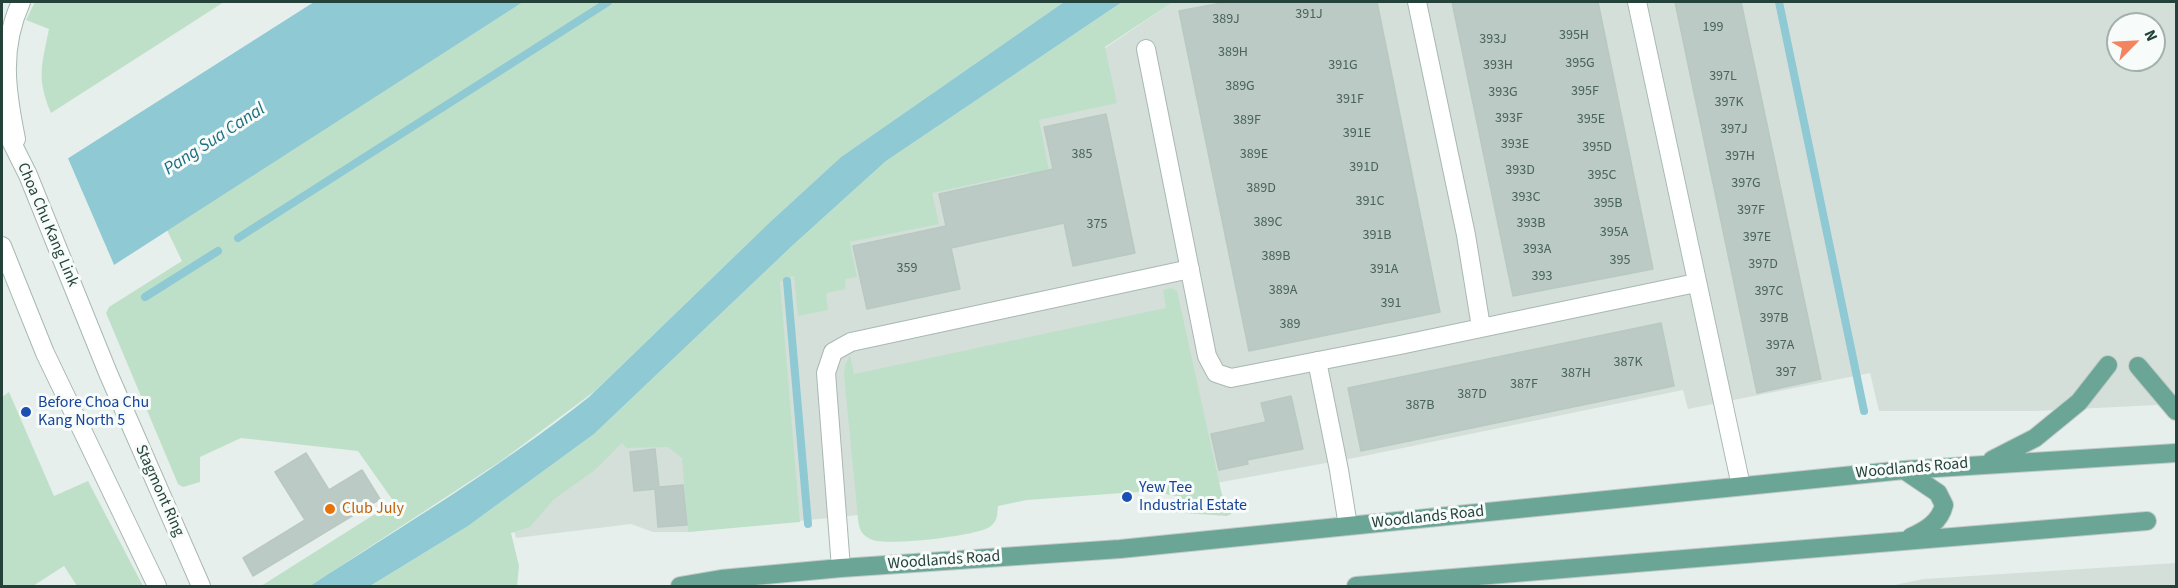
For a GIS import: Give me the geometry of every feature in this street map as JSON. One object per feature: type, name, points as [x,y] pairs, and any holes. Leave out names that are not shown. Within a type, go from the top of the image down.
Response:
[{"type":"main road","points":[[1986,463],[2035,438],[2079,402],[2108,365]]},
{"type":"main road","points":[[2138,366],[2176,411]]},
{"type":"main road","name":"Woodlands Road","points":[[680,586],[721,579],[841,568],[1120,549],[1904,470],[1986,463],[2176,453]]},
{"type":"main road","points":[[1904,470],[1938,494],[1944,505],[1936,521],[1904,540]]},
{"type":"main road","points":[[1356,586],[2147,521]]},
{"type":"street","points":[[21,2],[5,46],[4,70],[24,168]]},
{"type":"street","points":[[1417,2],[1466,235],[1481,327]]},
{"type":"street","points":[[1637,2],[1741,486]]},
{"type":"street","points":[[1146,49],[1208,356],[1216,373],[1231,378],[1696,283]]},
{"type":"street","name":"Choa Chu Kang Link","points":[[2,123],[24,168],[76,295]]},
{"type":"street","points":[[2,246],[45,353],[157,586]]},
{"type":"street","points":[[841,568],[826,373],[833,352],[851,342],[1190,270]]},
{"type":"street","name":"Stagmont Ring","points":[[76,295],[201,586]]},
{"type":"street","points":[[1317,361],[1340,471],[1348,526]]},
{"type":"shaded area","name":"Yew Tee Industrial Estate","points":[[1173,2],[2176,2],[2176,404],[2036,411],[1879,411],[1870,373],[1688,409],[1683,390],[1359,457],[1216,483],[1150,486],[688,532],[653,532],[631,524],[516,538],[508,510],[780,282],[813,267],[873,206]]},
{"type":"shaded area","points":[[2176,563],[2176,586],[1889,586],[1924,579]]},
{"type":"green space","points":[[35,2],[224,2],[51,113],[42,80],[49,29],[26,20]]},
{"type":"green space","points":[[523,2],[1064,2],[841,157],[769,223],[595,391],[501,461],[310,586],[261,586],[394,502],[358,451],[241,438],[200,457],[200,482],[183,487],[178,484],[106,313],[109,307],[182,261],[167,230]]},
{"type":"green space","points":[[1122,2],[1173,2],[1105,47],[1117,103],[1039,120],[1053,190],[1035,194],[1029,172],[932,193],[939,224],[850,242],[857,277],[845,279],[846,289],[826,293],[828,310],[798,316],[794,276],[780,282],[800,522],[688,532],[682,458],[668,447],[627,448],[622,443],[595,470],[553,500],[530,527],[511,533],[519,566],[517,586],[370,586],[468,526],[594,434],[793,245],[886,161]]},
{"type":"green space","points":[[1171,288],[1177,291],[1222,495],[1231,504],[1233,510],[1231,514],[1227,516],[1170,512],[1176,496],[1150,491],[1027,500],[998,506],[996,519],[991,526],[983,530],[953,536],[896,542],[882,542],[866,537],[859,526],[858,519],[844,375],[845,365],[850,355],[854,374],[1166,308],[1163,290]]},
{"type":"green space","points":[[9,392],[54,496],[88,481],[143,586],[77,586],[64,566],[33,586],[2,586],[2,397]]},
{"type":"water","name":"Pang Sua Canal","points":[[314,2],[523,2],[2,337],[12,194]]},
{"type":"water","points":[[1064,2],[1122,2],[886,161],[793,245],[594,434],[468,526],[370,586],[310,586],[487,471],[556,423],[589,397],[769,223],[841,157]]},
{"type":"pier","points":[[67,156],[115,267],[2,340],[2,198]]},
{"type":"building","points":[[1227,2],[1377,2],[1440,312],[1249,351],[1179,11]]},
{"type":"building","points":[[1452,2],[1598,2],[1653,269],[1513,296]]},
{"type":"building","points":[[1675,2],[1741,2],[1821,379],[1757,393]]},
{"type":"building","points":[[1106,114],[1135,253],[1073,266],[1064,223],[951,248],[960,289],[867,309],[853,246],[946,226],[939,194],[1053,169],[1044,127]]},
{"type":"building","points":[[1661,323],[1674,386],[1361,451],[1348,388]]},
{"type":"building","points":[[1291,396],[1303,449],[1247,460],[1248,464],[1219,470],[1211,434],[1266,422],[1261,403]]},
{"type":"building","points":[[655,449],[659,487],[683,485],[687,525],[658,527],[655,489],[634,491],[630,452]]},
{"type":"building","name":"Club July","points":[[306,453],[329,490],[362,470],[380,499],[253,576],[243,558],[305,520],[275,472]]},
{"type":"waterway","points":[[238,238],[608,2]]},
{"type":"waterway","points":[[1779,2],[1864,411]]},
{"type":"waterway","points":[[145,297],[218,251]]},
{"type":"waterway","points":[[787,281],[808,524]]},
{"type":"place","name":"Before Choa Chu Kang North 5","points":[[26,412]]},
{"type":"place","name":"Yew Tee Industrial Estate","points":[[1127,497]]},
{"type":"place","name":"Club July","points":[[330,509]]}]
